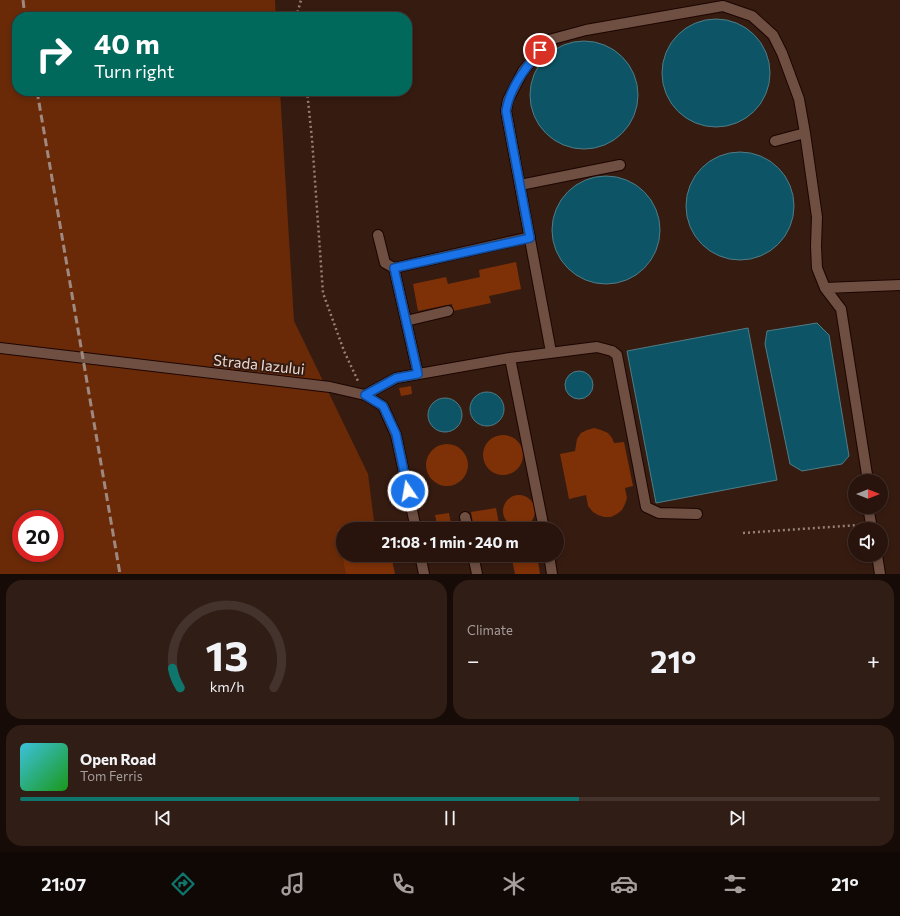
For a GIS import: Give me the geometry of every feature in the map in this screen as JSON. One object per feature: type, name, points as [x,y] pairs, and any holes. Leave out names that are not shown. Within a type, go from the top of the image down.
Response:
[{"type":"lane","points":[[551,352],[506,111],[508,100],[523,71],[549,40],[586,30],[723,6],[752,16],[773,35],[782,53],[799,99],[806,133],[817,217],[817,268],[825,288],[841,309],[867,474]]},
{"type":"lane","points":[[775,141],[806,133]]},
{"type":"lane","points":[[520,185],[620,165]]},
{"type":"lane","points":[[378,235],[385,263],[394,268],[530,238]]},
{"type":"lane","points":[[394,268],[418,374]]},
{"type":"lane","points":[[825,288],[900,285]]},
{"type":"lane","points":[[406,321],[448,311]]},
{"type":"lane","points":[[365,395],[396,378],[418,374],[551,352],[598,347],[612,351],[617,355],[646,507],[659,513],[696,514]]},
{"type":"lane","name":"Strada Iazului","points":[[0,348],[330,387],[365,395],[383,406],[396,434],[415,522]]},
{"type":"lane","points":[[510,358],[543,522]]},
{"type":"lane","points":[[465,517],[466,522]]},
{"type":"lane","points":[[421,562],[424,574]]},
{"type":"lane","points":[[474,562],[476,574]]},
{"type":"lane","points":[[550,562],[552,574]]},
{"type":"lane","points":[[878,562],[880,574]]},
{"type":"path","points":[[298,12],[301,0]]},
{"type":"path","points":[[308,96],[323,293],[344,351],[365,395]]},
{"type":"path","points":[[743,533],[848,528]]},
{"type":"shaded area","points":[[0,0],[275,0],[276,12],[12,12],[12,96],[280,96],[294,321],[368,474],[374,522],[336,522],[336,562],[357,562],[381,574],[0,574]]},
{"type":"water","points":[[716,19],[737,23],[754,35],[766,52],[770,73],[766,94],[754,111],[737,123],[716,127],[695,123],[678,111],[666,94],[662,73],[666,52],[678,35],[695,23]]},
{"type":"water","points":[[584,41],[605,45],[622,57],[634,74],[638,95],[634,116],[622,133],[605,145],[584,149],[563,145],[546,133],[534,116],[530,95],[534,74],[546,57],[563,45]]},
{"type":"water","points":[[740,152],[761,156],[778,168],[790,185],[794,206],[790,227],[778,244],[761,256],[740,260],[719,256],[702,244],[690,227],[686,206],[690,185],[702,168],[719,156]]},
{"type":"water","points":[[606,176],[627,180],[644,192],[656,209],[660,230],[656,251],[644,268],[627,280],[606,284],[585,280],[568,268],[556,251],[552,230],[556,209],[568,192],[585,180]]},
{"type":"water","points":[[817,323],[829,335],[849,456],[842,464],[802,471],[790,464],[765,344],[767,331]]},
{"type":"water","points":[[748,328],[777,480],[656,503],[627,351]]},
{"type":"water","points":[[579,371],[589,375],[593,385],[589,395],[579,399],[569,395],[565,385],[569,375]]},
{"type":"water","points":[[484,392],[490,392],[494,393],[501,399],[504,409],[503,416],[497,423],[490,426],[484,426],[480,425],[473,419],[470,412],[470,406],[471,402],[477,395]]},
{"type":"water","points":[[442,398],[448,398],[452,399],[459,405],[462,415],[461,422],[455,429],[448,432],[442,432],[438,431],[431,425],[428,418],[428,412],[429,408],[435,401]]},
{"type":"building","points":[[516,262],[521,289],[489,296],[491,303],[453,311],[452,304],[418,311],[413,284],[446,277],[448,284],[480,277],[479,270]]},
{"type":"building","points":[[411,386],[412,394],[401,396],[399,388]]},
{"type":"building","points":[[594,428],[608,433],[614,443],[624,442],[633,486],[625,488],[627,498],[625,504],[622,510],[611,517],[604,517],[593,512],[588,506],[586,495],[569,499],[560,454],[575,451],[577,439],[581,433]]},
{"type":"building","points":[[507,435],[514,438],[520,444],[523,455],[522,463],[514,472],[507,475],[499,475],[492,472],[484,463],[483,451],[486,444],[495,436]]},
{"type":"building","points":[[443,444],[451,444],[459,447],[465,453],[468,465],[465,477],[459,483],[451,486],[443,486],[435,483],[429,477],[426,469],[426,461],[429,453],[435,447]]},
{"type":"building","points":[[516,495],[522,495],[528,498],[535,508],[534,517],[530,522],[508,522],[503,514],[503,508],[506,502]]},
{"type":"building","points":[[496,508],[499,522],[473,522],[471,512]]},
{"type":"building","points":[[449,513],[451,522],[436,522],[435,515]]},
{"type":"building","points":[[344,562],[392,562],[395,574],[346,574]]},
{"type":"building","points":[[512,562],[538,562],[540,574],[515,574]]},
{"type":"railway","points":[[23,0],[24,12]]},
{"type":"railway","points":[[38,96],[120,574]]},
{"type":"route","points":[[408,491],[396,434],[383,406],[365,395],[396,378],[418,374],[394,268],[530,238],[506,111],[508,100],[523,71],[540,50]]}]
